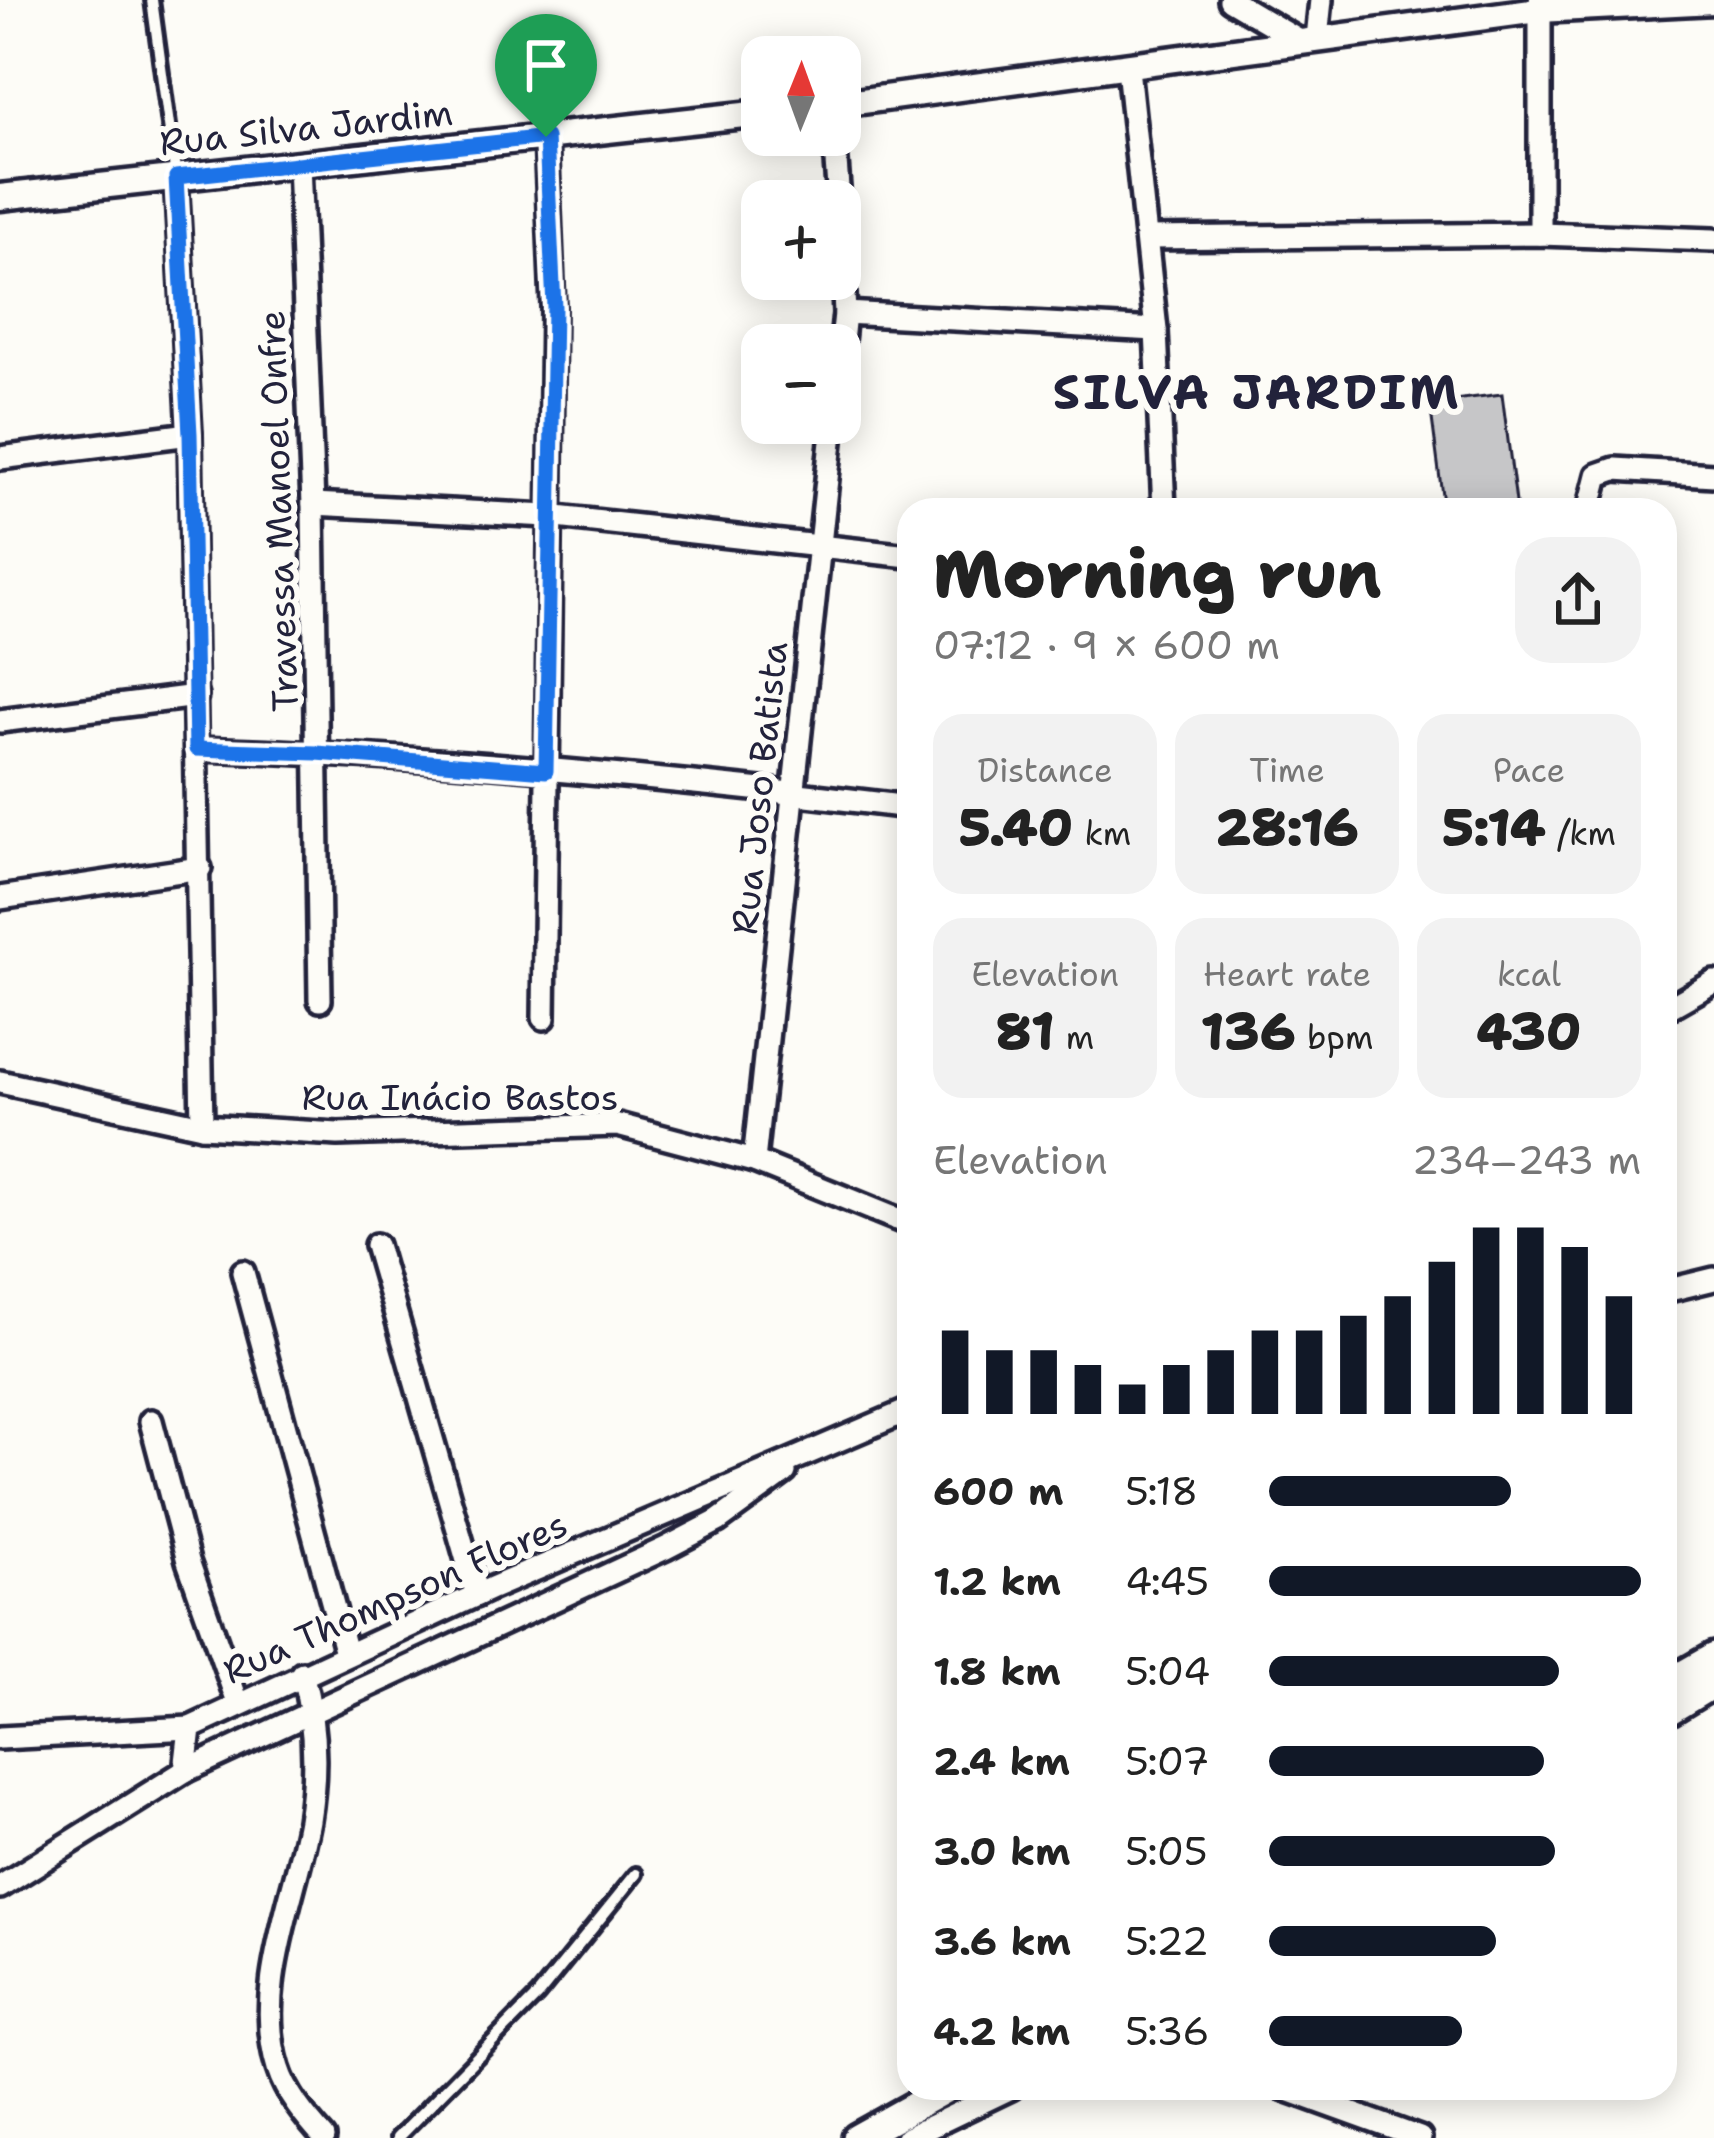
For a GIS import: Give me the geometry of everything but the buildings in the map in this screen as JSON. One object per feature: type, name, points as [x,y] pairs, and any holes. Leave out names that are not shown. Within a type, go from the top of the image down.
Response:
[{"type":"main road","points":[[1677,1678],[1714,1657]]},
{"type":"main road","points":[[1677,1706],[1714,1683]]},
{"type":"main road","points":[[857,2138],[925,2100]]},
{"type":"street","points":[[1230,0],[1307,39]]},
{"type":"street","points":[[1307,39],[1321,0]]},
{"type":"street","points":[[861,101],[1128,68],[1539,5],[1714,1]]},
{"type":"street","points":[[1539,5],[1540,234]]},
{"type":"street","points":[[1128,68],[1156,330],[1163,498]]},
{"type":"street","name":"Rua Silva Jardim","points":[[0,197],[741,115]]},
{"type":"street","points":[[544,1018],[554,307],[546,137]]},
{"type":"street","name":"Travessa Manoel Onfre","points":[[299,164],[313,503],[320,1000]]},
{"type":"street","points":[[176,177],[190,434],[202,1126]]},
{"type":"street","points":[[1148,238],[1540,234],[1714,240]]},
{"type":"street","points":[[844,300],[844,324]]},
{"type":"street","points":[[845,313],[1156,330]]},
{"type":"street","points":[[0,458],[190,434]]},
{"type":"street","name":"Rua Joso Batista","points":[[754,1161],[831,444]]},
{"type":"street","points":[[1592,498],[1598,475],[1615,469],[1714,475]]},
{"type":"street","points":[[313,503],[548,516],[897,555]]},
{"type":"street","points":[[0,721],[196,696]]},
{"type":"street","points":[[196,749],[546,771],[897,806]]},
{"type":"street","points":[[0,898],[200,868]]},
{"type":"street","points":[[1677,1003],[1714,982]]},
{"type":"street","name":"Rua Inácio Bastos","points":[[0,1082],[202,1126],[338,1134],[618,1125],[754,1161],[897,1218]]},
{"type":"street","points":[[376,1245],[484,1591],[506,1622]]},
{"type":"street","points":[[242,1271],[346,1653]]},
{"type":"street","points":[[1677,1288],[1714,1279]]},
{"type":"street","name":"Rua Thompson Flores","points":[[0,1738],[190,1728],[484,1591],[897,1416]]},
{"type":"street","points":[[151,1421],[188,1561],[238,1703]]},
{"type":"street","name":"Rua Thompson Flores","points":[[0,1887],[185,1771],[718,1521],[806,1458]]},
{"type":"street","points":[[302,1673],[313,1710],[313,1789],[276,1969],[272,2023],[279,2071],[324,2138]]},
{"type":"street","points":[[185,1771],[190,1728]]},
{"type":"street","points":[[907,2138],[986,2100]]},
{"type":"street","points":[[1314,2100],[1412,2137]]},
{"type":"lane","points":[[152,0],[176,177]]},
{"type":"lane","points":[[397,2138],[538,1995],[636,1874]]},
{"type":"district","name":"SILVA JARDIM","points":[[1257,392]]},
{"type":"route","points":[[546,137],[554,307],[546,771],[196,749],[190,434],[176,177],[546,137]]}]
